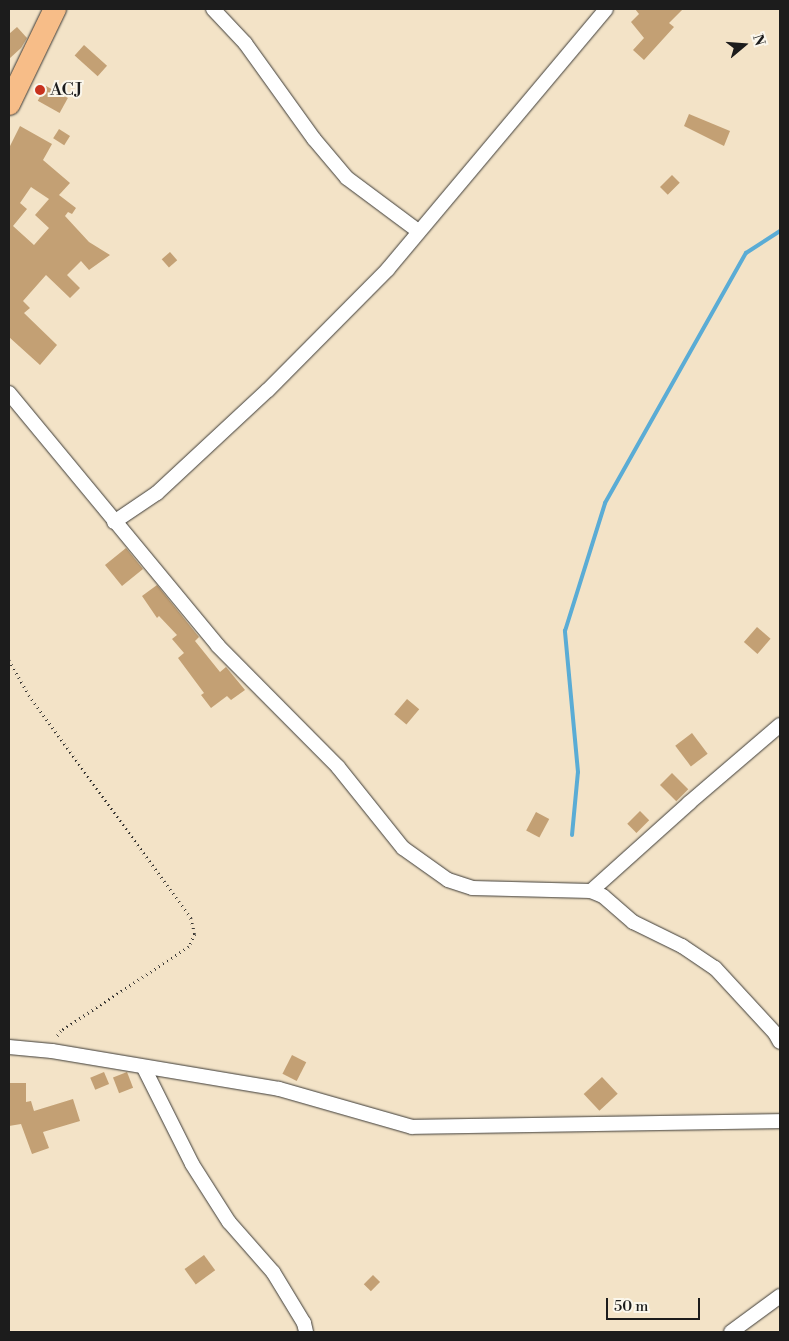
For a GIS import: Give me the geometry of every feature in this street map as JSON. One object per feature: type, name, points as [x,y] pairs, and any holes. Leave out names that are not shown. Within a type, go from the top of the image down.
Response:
[{"type":"main road","points":[[9,104],[55,9]]},
{"type":"street","points":[[214,9],[245,43],[314,139],[347,178],[418,231]]},
{"type":"street","points":[[114,522],[157,493],[268,390],[388,269],[606,9]]},
{"type":"street","points":[[9,393],[218,646],[338,767],[404,848],[448,880],[472,888],[591,891],[603,896],[633,922],[682,946],[715,968],[775,1033],[780,1042]]},
{"type":"street","points":[[591,891],[780,725]]},
{"type":"street","points":[[9,1047],[52,1051],[144,1068],[279,1089],[412,1127],[780,1121]]},
{"type":"street","points":[[144,1068],[192,1164],[229,1222],[273,1272],[304,1323],[306,1332]]},
{"type":"street","points":[[731,1332],[780,1296]]},
{"type":"path","points":[[9,660],[29,695],[191,918],[195,934],[189,947],[61,1031],[54,1040],[52,1051]]},
{"type":"building","points":[[635,9],[683,9],[669,23],[674,27],[644,60],[633,50],[644,38],[631,22],[639,14]]},
{"type":"building","points":[[17,27],[27,38],[21,48],[9,59],[9,34]]},
{"type":"building","points":[[84,45],[107,66],[98,76],[75,55]]},
{"type":"building","points":[[46,86],[68,98],[60,113],[38,101]]},
{"type":"building","points":[[689,114],[730,131],[724,146],[684,126]]},
{"type":"building","points":[[20,126],[52,144],[43,160],[70,183],[59,195],[76,208],[72,214],[68,212],[65,216],[89,242],[110,255],[89,270],[81,261],[67,275],[80,288],[70,298],[46,275],[23,301],[30,308],[24,313],[57,345],[40,365],[9,337],[9,148]],"holes":[[[31,187],[49,199],[35,215],[49,228],[34,245],[13,226],[27,209],[20,203]]]},
{"type":"building","points":[[59,129],[70,136],[64,145],[53,138]]},
{"type":"building","points":[[672,175],[680,183],[668,195],[660,187]]},
{"type":"building","points":[[170,252],[177,260],[169,268],[162,259]]},
{"type":"building","points":[[126,548],[143,569],[122,586],[105,565]]},
{"type":"building","points":[[157,585],[199,637],[195,641],[220,672],[226,667],[245,690],[231,700],[227,696],[211,708],[201,695],[204,693],[178,658],[184,653],[172,639],[177,635],[159,616],[157,618],[142,596]]},
{"type":"building","points":[[757,627],[771,639],[757,654],[744,642]]},
{"type":"building","points":[[407,699],[419,709],[406,725],[394,714]]},
{"type":"building","points":[[692,733],[708,754],[691,766],[675,746]]},
{"type":"building","points":[[672,773],[688,789],[676,801],[660,785]]},
{"type":"building","points":[[640,811],[649,820],[636,833],[627,824]]},
{"type":"building","points":[[536,812],[549,819],[539,838],[526,831]]},
{"type":"building","points":[[292,1055],[306,1062],[297,1081],[282,1074]]},
{"type":"building","points":[[104,1072],[109,1084],[95,1090],[90,1078]]},
{"type":"building","points":[[127,1072],[133,1088],[119,1093],[113,1077]]},
{"type":"building","points":[[602,1077],[618,1094],[599,1111],[584,1094]]},
{"type":"building","points":[[9,1083],[26,1083],[26,1102],[31,1101],[34,1111],[73,1099],[80,1121],[43,1132],[49,1148],[32,1154],[21,1124],[9,1126]]},
{"type":"building","points":[[204,1255],[215,1270],[196,1284],[185,1269]]},
{"type":"building","points":[[373,1275],[380,1282],[371,1291],[364,1284]]},
{"type":"waterway","points":[[572,835],[578,772],[565,631],[605,503],[746,253],[780,231]]},
{"type":"place","name":"ACJ","points":[[40,90]]}]
